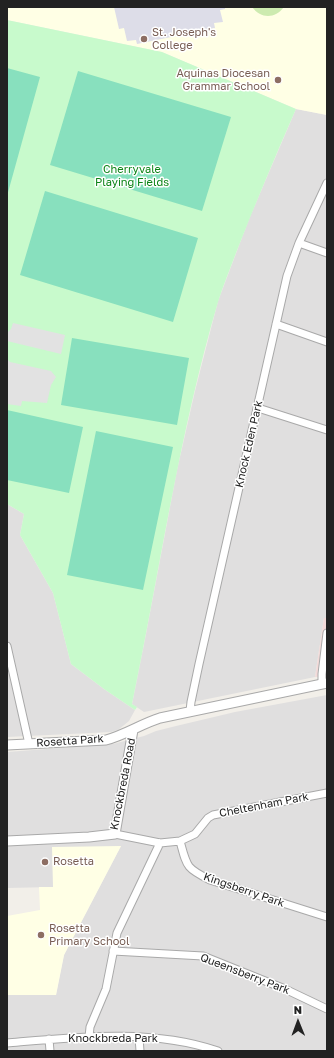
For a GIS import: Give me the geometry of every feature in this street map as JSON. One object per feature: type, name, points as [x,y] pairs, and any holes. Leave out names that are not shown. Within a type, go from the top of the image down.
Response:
[{"type":"street","name":"Knock Eden Park","points":[[190,711],[199,664],[288,276],[299,243],[327,183]]},
{"type":"street","points":[[299,243],[327,254]]},
{"type":"street","points":[[276,324],[327,342]]},
{"type":"street","points":[[258,408],[327,430]]},
{"type":"street","points":[[324,683],[322,674],[327,633]]},
{"type":"street","name":"Rosetta Park","points":[[7,646],[29,744]]},
{"type":"street","name":"Knockbreda Road","points":[[7,841],[89,837],[115,834],[133,730],[144,724],[160,718],[190,711],[324,683]]},
{"type":"street","name":"Rosetta Park","points":[[7,745],[106,740],[133,730]]},
{"type":"street","name":"Cheltenham Park","points":[[115,834],[160,843],[180,841],[195,834],[208,818],[213,816],[327,793]]},
{"type":"street","name":"Kingsberry Park","points":[[180,841],[188,866],[198,874],[210,880],[327,917]]},
{"type":"street","points":[[89,1037],[90,1027],[106,989],[117,933],[160,843]]},
{"type":"street","name":"Queensberry Park","points":[[113,951],[203,956],[285,989],[327,1009]]},
{"type":"street","name":"Knockbreda Park","points":[[7,1043],[89,1037],[139,1037],[178,1040],[218,1051]]},
{"type":"street","points":[[139,1037],[140,1051]]},
{"type":"street","points":[[49,1039],[50,1051]]},
{"type":"shaded area","name":"Aquinas Diocesan Grammar School","points":[[7,7],[327,7],[327,115],[296,109],[162,52],[7,20]]},
{"type":"shaded area","points":[[114,7],[225,7],[225,9],[220,10],[223,22],[214,23],[215,28],[137,44],[136,40],[127,41],[124,28],[119,29]]},
{"type":"shaded area","points":[[296,109],[327,115],[327,618],[324,618],[315,677],[144,712],[132,704],[177,470],[195,391],[218,301],[249,219]]},
{"type":"shaded area","points":[[13,323],[65,335],[61,354],[7,341],[7,333],[11,329]]},
{"type":"shaded area","points":[[7,359],[10,362],[51,371],[56,377],[51,385],[47,403],[22,401],[21,406],[7,404]]},
{"type":"shaded area","points":[[7,504],[24,514],[20,535],[53,593],[71,664],[135,710],[129,721],[118,730],[111,732],[7,737]]},
{"type":"shaded area","points":[[324,618],[327,618],[327,676],[315,677]]},
{"type":"shaded area","points":[[327,695],[327,1051],[7,1051],[7,995],[56,995],[64,955],[121,846],[53,887],[7,888],[7,752],[113,744],[144,736],[156,731],[235,712]]},
{"type":"shaded area","name":"Rosetta Primary School","points":[[121,846],[64,955],[56,995],[7,995],[7,916],[40,910],[39,887],[53,887],[52,847]]},
{"type":"green space","points":[[252,7],[284,7],[276,14],[268,16],[260,14]]},
{"type":"green space","name":"Cherryvale Playing Fields","points":[[7,20],[162,52],[296,109],[243,235],[218,302],[204,352],[181,452],[132,704],[137,707],[135,710],[71,664],[53,593],[20,535],[24,514],[7,504]]},
{"type":"green space","points":[[7,68],[40,77],[7,196]]},
{"type":"green space","points":[[78,71],[231,117],[202,211],[50,165]]},
{"type":"green space","points":[[45,191],[198,238],[173,322],[20,275]]},
{"type":"green space","points":[[72,338],[189,358],[177,425],[61,405]]},
{"type":"green space","points":[[7,410],[83,427],[69,493],[7,480]]},
{"type":"green space","points":[[96,431],[173,447],[143,590],[67,575]]},
{"type":"place","name":"St. Joseph's College","points":[[144,39]]},
{"type":"place","name":"Aquinas Diocesan Grammar School","points":[[278,80]]},
{"type":"place","name":"Rosetta","points":[[45,862]]},
{"type":"place","name":"Rosetta Primary School","points":[[41,935]]}]
